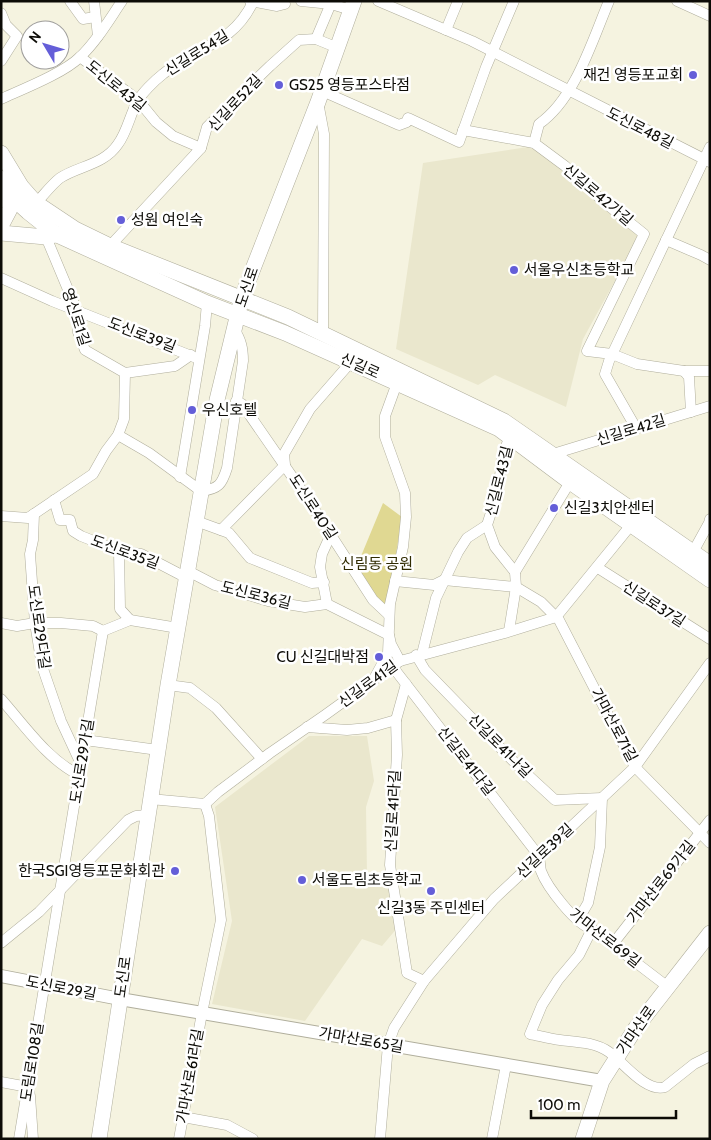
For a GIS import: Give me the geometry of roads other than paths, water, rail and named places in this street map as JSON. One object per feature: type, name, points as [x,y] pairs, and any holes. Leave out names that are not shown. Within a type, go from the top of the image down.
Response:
[{"type":"main road","name":"도신로","points":[[99,1139],[168,685],[217,400],[242,297],[320,97],[353,6]]},
{"type":"main road","name":"신길로","points":[[1,153],[21,186],[36,203],[74,229],[110,246],[242,297],[504,421],[710,564]]},
{"type":"main road","name":"신길로","points":[[4,182],[17,202],[52,236],[207,303],[236,322],[285,333],[487,424],[510,437],[570,482],[710,580]]},
{"type":"main road","points":[[1,226],[10,209],[4,182]]},
{"type":"main road","points":[[1,233],[52,236],[74,229]]},
{"type":"main road","name":"가마산로","points":[[583,1139],[602,1081],[616,1058],[635,1029],[710,933]]},
{"type":"street","points":[[70,1],[83,19],[96,17]]},
{"type":"street","points":[[94,1],[98,36]]},
{"type":"street","points":[[1,99],[34,85],[80,57],[98,36],[122,1]]},
{"type":"street","points":[[302,1],[332,2],[353,6]]},
{"type":"street","name":"도신로48길","points":[[378,1],[493,52],[706,161]]},
{"type":"street","points":[[446,30],[458,1]]},
{"type":"street","points":[[323,334],[324,134],[320,97],[399,125],[407,122],[408,118],[459,142],[514,1]]},
{"type":"street","points":[[534,143],[539,124],[551,116],[570,92],[609,1]]},
{"type":"street","points":[[677,1],[710,16]]},
{"type":"street","points":[[252,2],[277,6],[287,2]]},
{"type":"street","name":"신길로54길","points":[[36,203],[60,178],[98,161],[118,144],[138,100],[162,74],[232,32],[246,17],[252,2]]},
{"type":"street","points":[[332,2],[316,39],[338,48]]},
{"type":"street","points":[[1,13],[6,25],[17,36],[1,61]]},
{"type":"street","name":"신길로52길","points":[[110,246],[201,148],[208,127],[299,40],[316,39]]},
{"type":"street","name":"도신로43길","points":[[80,57],[138,100],[156,122],[172,136],[201,148]]},
{"type":"street","name":"신길로42가길","points":[[463,130],[534,143],[565,166],[604,202],[644,234],[587,351],[612,354]]},
{"type":"street","points":[[636,428],[605,374],[612,354],[666,240],[706,161],[710,147]]},
{"type":"street","name":"영신로1길","points":[[52,236],[77,311],[78,332],[85,350],[125,373]]},
{"type":"street","points":[[666,240],[710,260]]},
{"type":"street","name":"도신로39길","points":[[1,278],[52,301],[195,357]]},
{"type":"street","points":[[180,477],[195,357],[205,326],[207,303]]},
{"type":"street","points":[[118,435],[149,453],[201,491],[215,488],[220,484],[225,472],[243,361],[243,349],[236,322]]},
{"type":"street","points":[[612,354],[637,364],[684,371],[710,371]]},
{"type":"street","points":[[1,516],[28,518],[93,474],[118,435],[124,419],[125,373],[175,366],[195,357]]},
{"type":"street","points":[[221,530],[285,465],[284,454],[310,409],[351,362]]},
{"type":"street","points":[[684,371],[689,377],[691,412]]},
{"type":"street","points":[[374,680],[388,653],[391,595],[403,547],[406,517],[405,493],[385,437],[385,416],[397,383]]},
{"type":"street","name":"도신로40길","points":[[236,401],[242,404],[285,465],[373,600],[389,615]]},
{"type":"street","name":"신길로42길","points":[[553,454],[710,406]]},
{"type":"street","name":"신길로43길","points":[[510,437],[503,454],[498,491],[487,526],[495,547],[515,572]]},
{"type":"street","points":[[509,631],[516,587],[515,572],[570,482]]},
{"type":"street","name":"도신로35길","points":[[54,500],[60,520],[70,520],[74,531],[81,536],[119,551],[141,554],[187,574]]},
{"type":"street","name":"도신로29다길","points":[[34,514],[33,540],[30,554],[35,623],[46,675],[61,721],[81,764]]},
{"type":"street","points":[[693,552],[710,519]]},
{"type":"street","points":[[196,522],[229,533],[250,558],[312,583],[324,582]]},
{"type":"street","points":[[395,581],[434,585],[444,580],[516,587],[541,602],[556,616],[598,568],[631,525]]},
{"type":"street","name":"신길로43길","points":[[419,654],[436,598],[444,580],[467,538],[487,526]]},
{"type":"street","points":[[331,534],[322,554],[320,567],[327,604],[389,635]]},
{"type":"street","points":[[119,551],[120,609],[130,620]]},
{"type":"street","name":"신길로37길","points":[[598,568],[710,640]]},
{"type":"street","name":"도신로36길","points":[[187,574],[215,585],[268,601],[306,607],[327,604]]},
{"type":"street","name":"신길로41길","points":[[205,804],[262,759],[396,664],[419,654],[509,631],[556,616]]},
{"type":"street","name":"가마산로71길","points":[[556,616],[635,767],[699,834],[710,843]]},
{"type":"street","points":[[1,623],[17,626],[35,623],[61,623],[93,626],[103,631],[130,620],[178,628]]},
{"type":"street","name":"도신로29가길","points":[[45,985],[103,631]]},
{"type":"street","points":[[389,635],[396,664]]},
{"type":"street","name":"신길로41나길","points":[[419,654],[425,670],[518,766],[555,800],[602,798]]},
{"type":"street","name":"신길로41다길","points":[[396,664],[406,684],[540,856]]},
{"type":"street","name":"신길로39길","points":[[380,1139],[388,1045],[394,1028],[424,981],[494,899],[635,767],[710,664]]},
{"type":"street","name":"신길로41라길","points":[[406,684],[396,720],[397,754],[390,865],[407,973],[424,981]]},
{"type":"street","points":[[168,685],[190,688],[216,708],[262,759]]},
{"type":"street","points":[[1,699],[49,752],[66,768],[79,775]]},
{"type":"street","points":[[307,727],[347,730],[368,728],[396,720]]},
{"type":"street","points":[[85,740],[158,750]]},
{"type":"street","points":[[578,920],[588,903],[600,847],[602,798]]},
{"type":"street","points":[[150,799],[205,804],[209,816],[221,920],[202,1013]]},
{"type":"street","points":[[1,942],[39,912],[128,820],[136,816],[148,815]]},
{"type":"street","name":"가마산로69가길","points":[[612,945],[710,820]]},
{"type":"street","name":"가마산로69길","points":[[540,856],[541,870],[560,902],[586,928],[592,929],[668,987]]},
{"type":"street","points":[[592,929],[579,955],[558,980],[542,1005],[530,1034],[582,1042],[607,1050],[648,1085],[661,1088],[665,1087],[694,1064],[710,1056]]},
{"type":"street","name":"도신로29길","points":[[1,976],[120,999]]},
{"type":"street","name":"도림로108길","points":[[19,1139],[45,985]]},
{"type":"street","name":"가마산로65길","points":[[120,999],[602,1081]]},
{"type":"street","name":"가마산로61라길","points":[[179,1139],[202,1013]]},
{"type":"street","points":[[492,1139],[506,1065]]},
{"type":"street","points":[[1,1082],[28,1087],[33,1139]]},
{"type":"street","points":[[183,1117],[228,1124],[253,1139]]},
{"type":"place","name":"재건 영등포교회","points":[[693,75]]},
{"type":"place","name":"GS25 영등포스타점","points":[[279,85]]},
{"type":"place","name":"성원 여인숙","points":[[121,220]]},
{"type":"place","name":"서울우신초등학교","points":[[514,270]]},
{"type":"place","name":"우신호텔","points":[[192,410]]},
{"type":"place","name":"신길3치안센터","points":[[554,508]]},
{"type":"place","name":"CU 신길대박점","points":[[379,657]]},
{"type":"place","name":"한국SGI영등포문화회관","points":[[175,871]]},
{"type":"place","name":"서울도림초등학교","points":[[302,880]]},
{"type":"place","name":"신길3동 주민센터","points":[[431,891]]},
{"type":"park label","name":"신림동 공원","points":[[377,564]]}]
